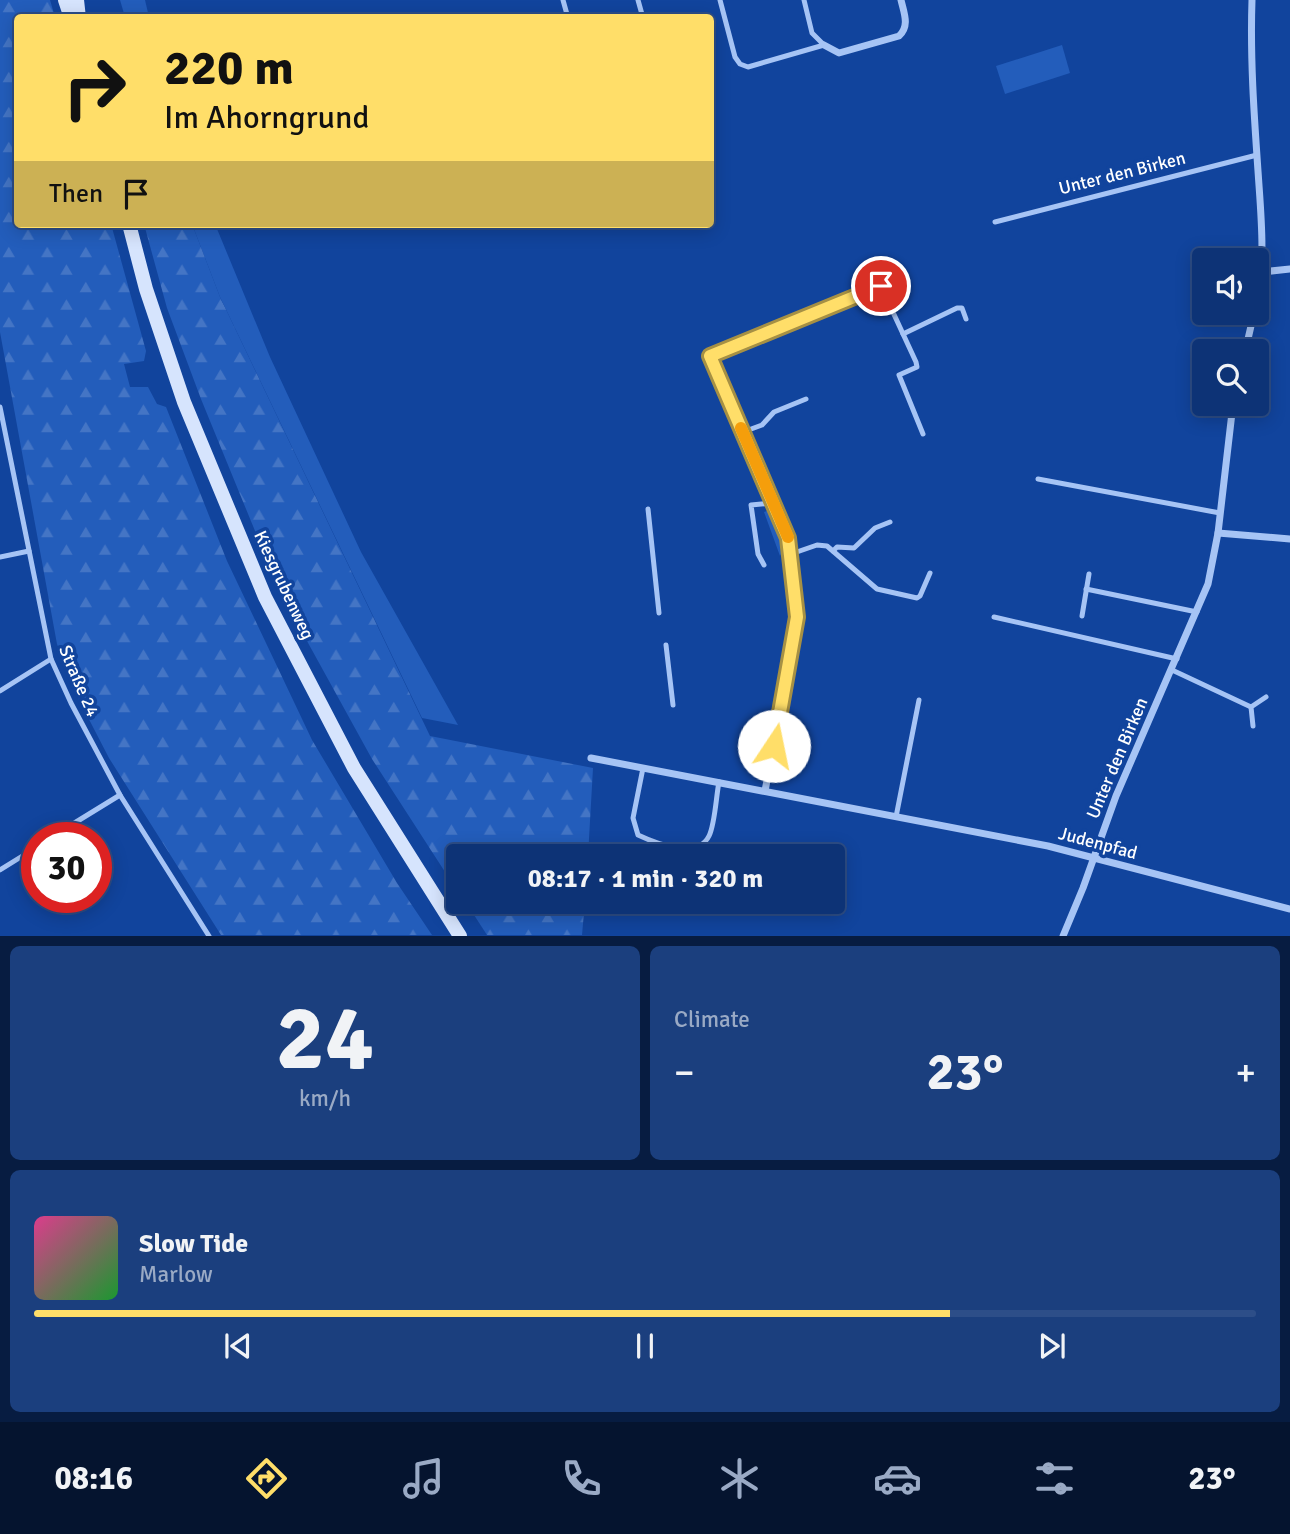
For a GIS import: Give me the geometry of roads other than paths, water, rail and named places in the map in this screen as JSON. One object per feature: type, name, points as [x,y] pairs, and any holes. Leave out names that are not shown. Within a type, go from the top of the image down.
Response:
[{"type":"main road","name":"Kiesgrubenweg","points":[[130,228],[146,289],[184,402],[265,597],[354,768],[460,936]]},
{"type":"street","points":[[824,45],[839,53],[900,36],[905,31],[906,24],[901,0]]},
{"type":"street","points":[[1252,0],[1251,59],[1261,248]]},
{"type":"street","points":[[1269,271],[1290,269]]},
{"type":"street","points":[[765,791],[797,617],[791,554],[788,538],[710,356],[881,286]]},
{"type":"street","name":"Unter den Birken","points":[[1063,936],[1116,796],[1208,584],[1218,533],[1232,416]]},
{"type":"street","points":[[1218,533],[1290,539]]},
{"type":"street","name":"Judenpfad","points":[[592,758],[1048,846],[1290,909]]},
{"type":"lane","points":[[720,0],[735,57],[740,64],[748,67],[824,45],[812,33],[804,0]]},
{"type":"lane","name":"Unter den Birken","points":[[995,222],[1257,155]]},
{"type":"lane","points":[[873,269],[917,366],[914,370],[899,375],[923,434]]},
{"type":"lane","points":[[903,334],[957,308],[962,308],[966,318]]},
{"type":"lane","points":[[743,432],[762,425],[774,412],[806,399]]},
{"type":"lane","name":"Straße 24","points":[[0,407],[51,659],[71,704],[120,795],[209,936]]},
{"type":"lane","points":[[1038,479],[1220,513]]},
{"type":"lane","points":[[764,565],[758,554],[751,505],[773,503]]},
{"type":"lane","points":[[648,509],[659,613]]},
{"type":"lane","points":[[833,551],[837,547],[854,548],[875,528],[890,522]]},
{"type":"lane","points":[[791,554],[822,545],[833,551],[877,589],[917,598],[930,573]]},
{"type":"lane","points":[[0,557],[29,551]]},
{"type":"lane","points":[[1082,616],[1089,574]]},
{"type":"lane","points":[[1086,589],[1197,612]]},
{"type":"lane","points":[[994,617],[1177,659]]},
{"type":"lane","points":[[666,645],[673,705]]},
{"type":"lane","points":[[0,691],[51,659]]},
{"type":"lane","points":[[1172,670],[1251,707]]},
{"type":"lane","points":[[1251,707],[1266,696]]},
{"type":"lane","points":[[896,817],[919,700]]},
{"type":"lane","points":[[1251,707],[1253,726]]},
{"type":"lane","points":[[643,768],[633,818],[634,827],[638,835],[675,847],[692,848],[701,845],[709,837],[719,782]]},
{"type":"lane","points":[[76,822],[120,795]]},
{"type":"lane","points":[[0,870],[21,857]]}]
